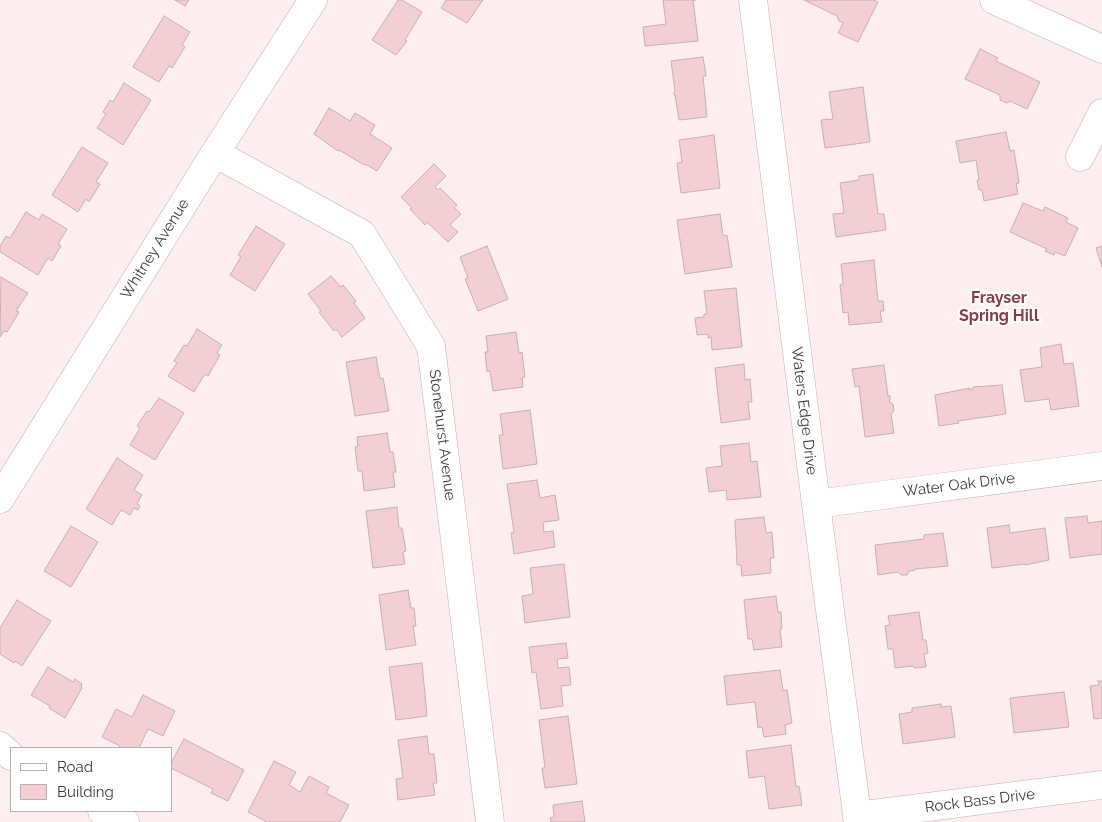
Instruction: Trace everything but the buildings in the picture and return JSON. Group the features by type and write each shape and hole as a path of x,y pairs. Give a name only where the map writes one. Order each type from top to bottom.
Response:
{"street":[{"name":"Whitney Avenue","path":"0,499 215,153 313,0"},
{"name":"Waters Edge Drive","path":"753,0 816,504 858,819"},
{"path":"994,0 1102,49"},
{"path":"1080,157 1102,113"},
{"name":"Stonehurst Avenue","path":"215,153 362,234 431,346 490,822"},
{"name":"Water Oak Drive","path":"816,504 1102,466"},
{"path":"0,746 10,755"},
{"name":"Rock Bass Drive","path":"858,819 1102,785"},
{"path":"104,812 125,822"}],"district":[{"name":"Frayser Spring Hill","path":"999,307"}]}
